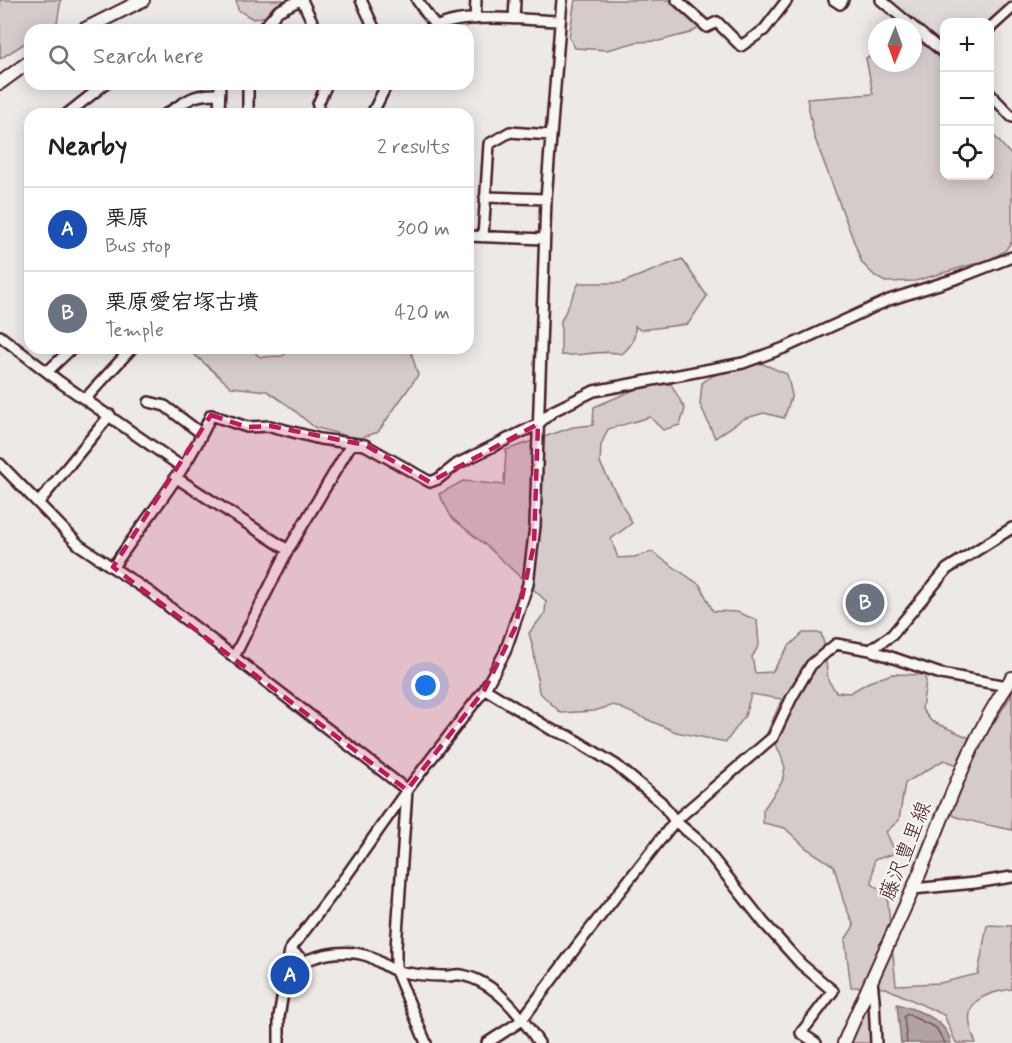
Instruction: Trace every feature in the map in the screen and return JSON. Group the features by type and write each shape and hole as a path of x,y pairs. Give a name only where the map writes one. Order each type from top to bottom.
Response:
{"main road":[{"path":"95,24 143,0"},
{"path":"0,83 24,66"},
{"name":"藤沢豊里線","path":"844,1043 913,889 946,803 970,751 1009,682"}],"street":[{"path":"267,24 278,11 301,0 313,24"},
{"path":"361,0 372,24"},
{"path":"417,0 431,24"},
{"path":"475,19 476,0"},
{"path":"514,19 515,0"},
{"path":"279,1043 279,1017 290,950 407,790 485,689 505,652 528,584 534,545 546,200 562,0"},
{"path":"677,0 707,27 717,22 741,46 764,30 787,0"},
{"path":"834,0 840,4 843,0"},
{"path":"881,0 940,49"},
{"path":"994,24 1012,8"},
{"path":"441,24 475,19 560,21"},
{"path":"75,108 97,90"},
{"path":"219,90 219,108"},
{"path":"248,90 248,108"},
{"path":"318,108 324,90"},
{"path":"375,108 384,90"},
{"path":"175,108 194,96 219,94"},
{"path":"994,98 1011,115"},
{"path":"483,237 489,144 510,132 550,135"},
{"path":"485,197 546,200"},
{"path":"474,236 544,239"},
{"path":"113,567 182,467 211,415 247,427 270,426 320,439 365,445 430,482 438,479 457,464 538,424 553,411 594,391 743,363 784,348 890,300 958,278 1012,257"},
{"path":"0,336 182,467"},
{"path":"47,372 66,354"},
{"path":"86,398 126,354"},
{"path":"150,402 165,406 202,434"},
{"path":"39,502 110,415"},
{"path":"234,657 288,550 352,443"},
{"path":"0,464 79,545 150,593 407,790"},
{"path":"175,477 288,550"},
{"path":"870,650 892,635 947,569 1012,528"},
{"path":"487,1043 521,1021 675,821 773,737 792,697 811,665 836,644 870,650 941,674 1009,682"},
{"path":"485,689 552,730 569,736 616,765 661,802 675,821 699,841 764,923 801,964 833,991 801,1034 816,1043"},
{"path":"407,790 396,970 426,1043"},
{"path":"913,889 1012,877"},
{"path":"290,950 305,960 321,954 350,953 368,956 396,970 444,976 461,975 483,984 504,998 517,1011 521,1021 539,1043"},
{"path":"872,979 876,1043"}],"highlighted area":[{"path":"211,415 247,427 270,426 365,445 430,482 538,424 534,545 515,628 485,689 407,790 113,567"}],"shaded area":[{"path":"0,0 61,0 57,23 24,24 24,44 0,59"},
{"path":"236,0 284,0 285,3 271,15 253,19 238,10"},
{"path":"575,0 672,0 701,27 690,33 659,41 637,42 607,50 575,48 569,37"},
{"path":"887,0 1012,0 994,18 940,18 940,46 922,31 922,18 908,18"},
{"path":"922,45 940,50 940,180 994,180 994,136 1012,156 1012,241 1005,251 991,259 915,281 885,282 862,263 814,136 807,99 873,94 869,72 922,72"},
{"path":"682,259 707,296 688,324 640,330 635,326 632,342 622,354 607,352 561,355 561,321 579,283 621,283"},
{"path":"194,354 257,354 260,357 285,354 412,354 418,375 378,432 357,439 314,427 267,391 231,387"},
{"path":"740,360 763,364 787,374 792,395 784,418 764,413 743,419 715,438 700,404 702,383"},
{"path":"671,384 685,409 680,425 663,430 650,417 608,429 601,445 600,463 632,523 611,539 618,558 652,552 700,585 713,611 737,612 757,620 759,645 752,657 755,673 772,672 788,647 803,633 821,633 828,680 836,692 850,693 869,682 892,674 924,675 926,681 922,709 931,721 981,743 1012,694 1012,830 970,821 951,814 966,768 944,760 905,783 899,820 886,832 896,853 874,860 872,884 887,894 896,985 940,983 978,974 987,925 1012,926 1012,989 989,994 974,1004 969,1020 976,1043 956,1043 944,1015 886,988 851,987 845,940 854,926 844,903 834,866 806,848 785,828 763,823 763,810 782,782 785,768 780,752 767,733 782,699 751,694 745,716 726,742 676,732 614,705 594,711 561,713 539,692 529,633 545,613 546,601 489,548 452,518 439,494 463,481 504,485 506,450 573,427 593,425 594,407 643,386"},
{"path":"869,999 872,1043 851,1043"}],"water":[{"path":"897,1004 914,1009 937,1022 948,1035 951,1043 901,1043"}],"place":[{"name":"栗原愛宕塚古墳","path":"865,603"},
{"name":"栗原","path":"290,975"}]}
